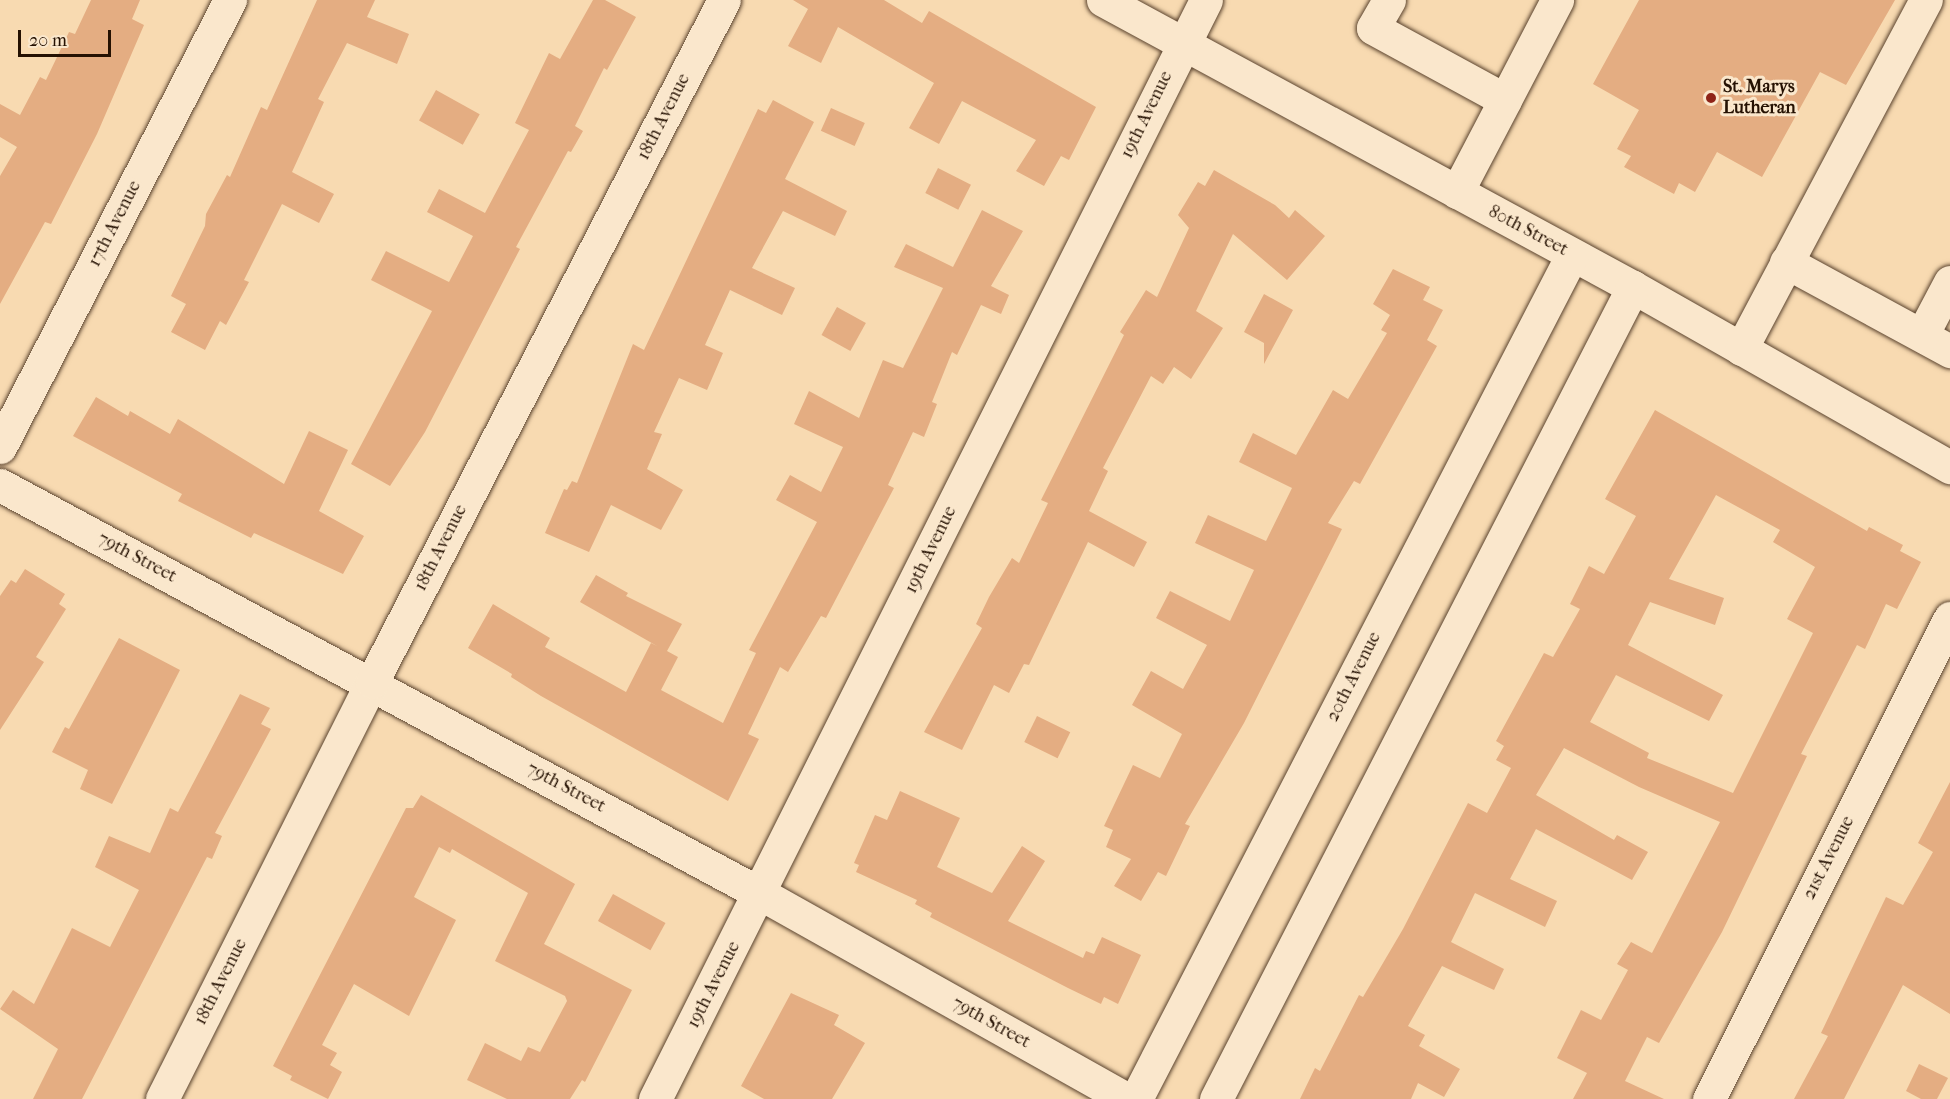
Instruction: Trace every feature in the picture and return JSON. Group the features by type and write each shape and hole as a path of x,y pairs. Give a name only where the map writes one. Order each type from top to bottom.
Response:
{"street":[{"name":"17th Avenue","path":"0,447 230,0"},
{"name":"18th Avenue","path":"162,1099 372,682 724,0"},
{"name":"80th Street","path":"1102,0 1633,287 1950,467"},
{"name":"19th Avenue","path":"655,1099 761,894 1206,0"},
{"path":"1389,0 1373,28 1506,100"},
{"path":"1457,192 1557,0"},
{"path":"1741,349 1926,0"},
{"name":"20th Avenue","path":"1136,1099 1572,255"},
{"path":"1786,262 1950,351"},
{"path":"1922,335 1950,282"},
{"path":"1216,1099 1633,287"},
{"name":"79th Street","path":"0,485 372,682 761,894 1127,1099"},
{"name":"21st Avenue","path":"1708,1099 1950,618"}],"building":[{"path":"91,0 140,0 132,19 144,25 97,134 51,224 45,222 0,304 0,176 17,147 0,137 0,104 20,115 40,77 46,80 69,32 75,34"},
{"path":"317,0 375,0 367,17 409,34 397,64 347,43 318,99 324,102 292,172 334,194 319,223 282,204 244,280 249,282 226,325 220,321 205,350 171,332 186,304 171,296 205,226 206,214 227,175 230,177 261,107 267,110"},
{"path":"593,0 605,0 636,17 607,70 604,68 575,126 583,131 571,152 568,151 516,247 520,249 425,432 390,486 351,464 432,311 371,280 386,251 449,282 473,236 427,212 439,189 485,213 529,130 515,123 549,53 560,59"},
{"path":"793,0 884,0 922,23 929,11 1096,107 1069,160 1061,156 1044,186 1016,171 1036,140 962,101 939,144 909,128 934,83 838,27 821,63 788,46 808,9"},
{"name":"St. Marys Lutheran","path":"1639,0 1895,0 1846,85 1820,72 1762,177 1717,152 1695,192 1679,183 1674,194 1624,167 1631,156 1617,149 1639,110 1593,84"},
{"path":"436,90 480,114 463,145 419,121"},
{"path":"773,100 814,122 785,179 847,211 835,236 783,211 752,268 795,288 782,315 730,290 705,345 723,353 707,390 679,378 654,432 662,434 647,469 683,490 661,530 611,505 589,552 545,533 564,489 567,490 572,481 577,483 633,344 644,350 758,109 766,113"},
{"path":"831,108 865,123 855,146 821,131"},
{"path":"938,168 971,185 958,210 925,193"},
{"path":"1214,170 1275,205 1289,218 1295,210 1325,236 1287,280 1233,234 1196,311 1223,328 1191,379 1174,367 1163,384 1151,376 1103,468 1108,471 1089,511 1147,542 1134,567 1088,542 1029,665 1024,664 1009,693 994,685 962,750 924,732 982,628 976,624 989,597 1012,558 1019,563 1048,503 1041,500 1124,335 1120,332 1146,290 1157,297 1189,228 1178,215 1198,182 1205,186"},
{"path":"982,210 1023,231 991,286 1009,295 1001,314 981,305 957,355 952,352 932,402 937,404 924,437 913,432 888,485 894,488 826,618 821,616 788,672 780,667 748,734 759,739 728,801 541,696 511,677 512,674 468,648 493,604 550,638 545,647 626,692 651,643 657,646 580,602 596,575 628,593 626,596 682,624 667,651 678,657 661,690 723,723 756,653 749,650 817,522 776,500 790,475 821,492 843,447 794,424 809,391 859,418 883,360 903,368 943,288 894,267 906,244 953,267"},
{"path":"1393,269 1430,287 1423,300 1443,310 1427,340 1437,346 1360,484 1354,481 1328,523 1342,529 1244,723 1185,824 1190,826 1166,876 1158,872 1141,901 1114,886 1131,859 1106,847 1113,830 1104,826 1133,765 1160,778 1182,734 1132,705 1151,671 1183,689 1207,645 1156,618 1170,591 1230,621 1254,570 1195,543 1208,515 1266,541 1292,488 1239,462 1253,433 1296,455 1333,390 1348,399 1387,333 1381,330 1390,315 1373,304"},
{"path":"1264,294 1293,310 1264,364 1264,343 1244,332"},
{"path":"837,307 866,323 850,351 821,335"},
{"path":"96,397 128,416 130,411 170,434 178,419 284,484 309,431 348,450 319,511 364,536 343,574 254,533 251,538 178,501 182,494 73,436"},
{"path":"1655,410 1867,531 1869,527 1903,545 1900,551 1921,562 1897,609 1886,604 1865,649 1857,645 1801,754 1807,756 1722,932 1659,1043 1647,1037 1625,1081 1664,1099 1573,1099 1587,1073 1557,1058 1581,1010 1601,1020 1628,970 1617,964 1631,942 1652,953 1720,822 1639,787 1564,748 1536,795 1614,840 1617,835 1648,852 1632,880 1536,829 1510,879 1557,901 1545,927 1475,893 1451,942 1504,969 1494,990 1442,966 1408,1026 1425,1035 1419,1046 1460,1069 1444,1097 1418,1083 1411,1099 1300,1099 1315,1068 1320,1071 1359,995 1363,997 1403,929 1468,803 1487,813 1511,768 1496,760 1504,746 1496,741 1544,653 1553,657 1580,609 1570,604 1589,566 1604,574 1636,516 1605,499","holes":["1716,495 1780,530 1773,542 1815,567 1787,619 1813,633 1733,793 1647,758 1649,753 1590,722 1616,675 1709,721 1723,695 1628,645 1650,602 1715,625 1724,598 1669,579"]},
{"path":"25,569 65,594 59,604 66,609 36,657 44,662 0,730 0,596 11,580 16,583"},
{"path":"119,638 180,670 112,804 80,789 88,770 52,752 65,727 69,729"},
{"path":"240,694 270,708 261,724 271,729 215,833 222,836 212,859 207,857 82,1099 33,1099 58,1049 0,1009 13,990 34,1004 72,928 110,947 139,890 95,867 109,836 150,853 170,808 178,812"},
{"path":"1037,716 1070,732 1058,758 1024,742"},
{"path":"1950,782 1950,1014 1903,985 1844,1099 1794,1099 1828,1036 1821,1033 1886,897 1903,905 1933,852 1918,843"},
{"path":"900,791 960,818 937,867 992,893 1022,846 1045,861 1008,921 1083,958 1086,951 1094,954 1102,937 1141,955 1118,1004 1104,997 1101,1004 1068,988 930,917 932,913 915,904 917,900 856,872 859,865 854,863 875,815 887,820"},
{"path":"421,795 575,884 544,944 632,990 585,1082 582,1080 570,1099 507,1099 467,1080 485,1043 521,1061 528,1047 540,1052 567,1001 565,996 495,961 528,893 452,849 450,853 439,847 414,897 456,920 409,1016 354,984 322,1045 337,1053 330,1065 342,1072 328,1099 290,1080 292,1076 273,1066 406,808 413,808"},
{"path":"613,894 665,923 650,950 598,921"},
{"path":"791,993 839,1015 834,1025 865,1043 832,1099 764,1099 741,1086"},
{"path":"1919,1064 1948,1078 1937,1099 1921,1099 1906,1091"}],"place":[{"name":"St. Marys Lutheran","path":"1711,98"}]}
